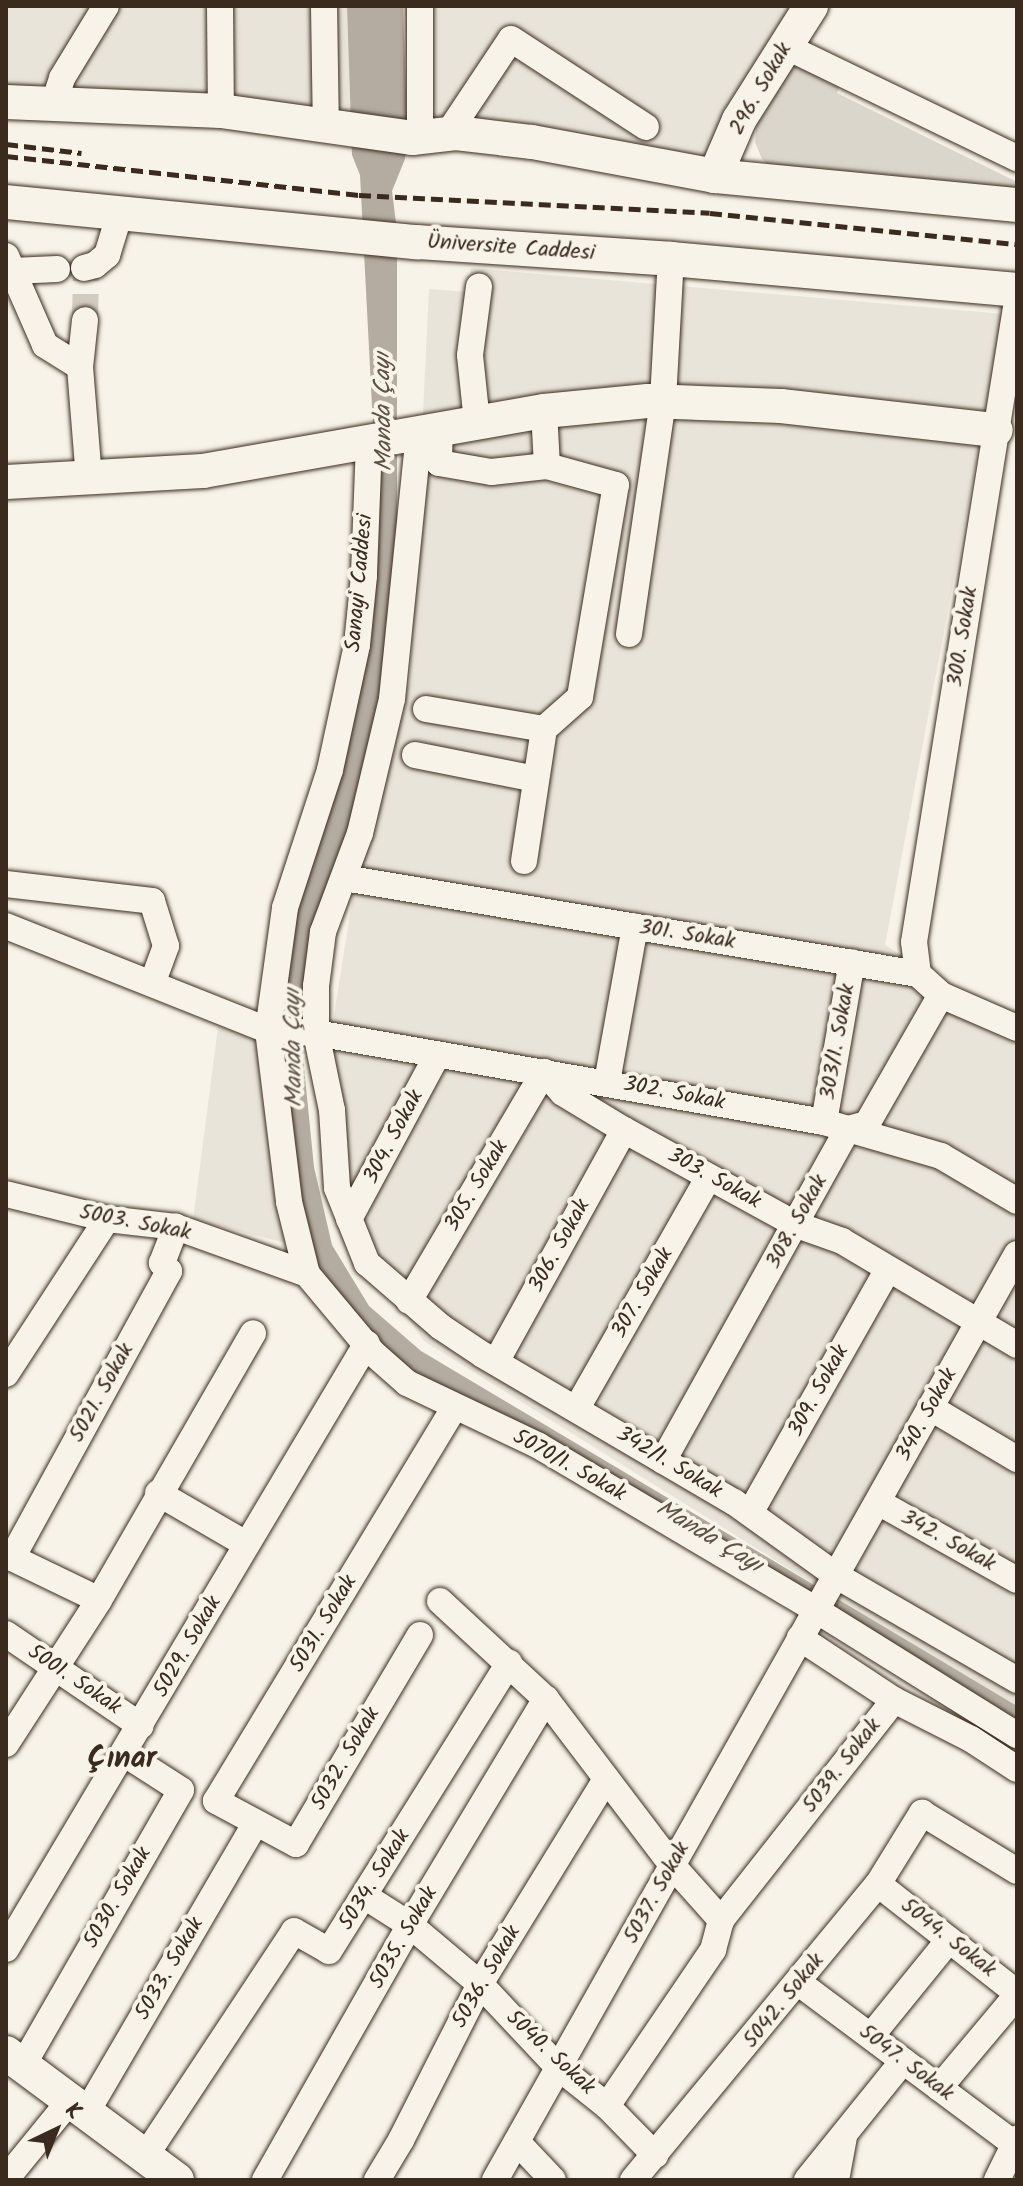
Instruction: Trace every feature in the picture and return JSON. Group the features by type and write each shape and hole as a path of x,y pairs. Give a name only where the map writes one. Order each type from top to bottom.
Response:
{"main road":[{"name":"296. Sokak","path":"715,176 739,120 811,6"},
{"path":"6,102 261,114 336,130 532,142 715,176 1017,205"},
{"name":"Üniversite Caddesi","path":"6,202 417,242 671,259 1017,290"},
{"path":"6,482 203,471 544,411 663,400 781,406 996,430"},
{"path":"14,2059 155,2171"}],"street":[{"path":"54,103 62,78 106,6"},
{"path":"220,6 221,111"},
{"path":"324,6 336,130"},
{"path":"420,6 427,137"},
{"path":"427,137 511,39 646,127"},
{"path":"785,46 1017,158"},
{"path":"86,270 107,255 120,213"},
{"path":"629,634 663,400 671,259"},
{"path":"9,263 57,269"},
{"path":"9,263 45,345 80,367"},
{"path":"477,422 470,355 479,287"},
{"name":"300. Sokak","path":"918,974 914,942 1017,301"},
{"path":"85,320 80,367 89,479"},
{"path":"544,411 547,466"},
{"path":"424,432 439,463 491,472 547,466 616,485 580,697 544,729 524,861"},
{"name":"342/1. Sokak","path":"424,432 392,699 360,833 323,932 316,986 316,1033 332,1110 337,1188 367,1263 441,1327 750,1513 837,1576 1017,1680"},
{"name":"Sanayi Caddesi","path":"268,1030 285,908 330,770 357,645 372,442"},
{"path":"426,709 544,729"},
{"path":"415,755 536,779"},
{"name":"301. Sokak","path":"344,878 918,974"},
{"path":"6,884 152,901 166,946 152,984"},
{"path":"6,926 268,1030 289,1202 307,1274"},
{"path":"607,1082 635,926"},
{"name":"303/1. Sokak","path":"836,1126 852,962"},
{"path":"918,974 941,995 1017,1028"},
{"name":"308. Sokak","path":"663,1461 797,1225 836,1126 867,1124 941,995"},
{"name":"302. Sokak","path":"268,1030 316,1033 607,1082 836,1126 941,1156 1017,1201"},
{"name":"304. Sokak","path":"349,1219 438,1054"},
{"name":"303. Sokak","path":"544,1072 563,1093 624,1130 797,1225 842,1241 1017,1345"},
{"name":"305. Sokak","path":"409,1301 544,1072"},
{"name":"306. Sokak","path":"496,1362 624,1130"},
{"name":"307. Sokak","path":"577,1408 709,1177"},
{"name":"5003. Sokak","path":"6,1194 107,1219 176,1227 307,1274"},
{"path":"6,1374 15,1337 107,1219"},
{"name":"5021. Sokak","path":"9,1556 169,1271 162,1263 176,1227"},
{"name":"340. Sokak","path":"818,1608 1017,1254"},
{"name":"309. Sokak","path":"750,1513 888,1269"},
{"name":"5070/1. Sokak","path":"307,1274 367,1343 407,1383 539,1446 818,1608 1017,1735"},
{"path":"6,1744 99,1600 253,1333"},
{"name":"5029. Sokak","path":"6,1949 125,1754 367,1343"},
{"name":"5031. Sokak","path":"255,1824 216,1801 454,1408"},
{"path":"931,1408 1017,1459"},
{"path":"158,1493 246,1544"},
{"name":"342. Sokak","path":"878,1502 1017,1580"},
{"path":"9,1556 99,1600"},
{"path":"440,1601 546,1699 672,1865 721,1920 713,1950 607,2106"},
{"name":"5037. Sokak","path":"495,2180 818,1608"},
{"name":"5001. Sokak","path":"6,1634 141,1726"},
{"name":"5032. Sokak","path":"255,1824 296,1844 420,1635"},
{"name":"5039. Sokak","path":"721,1920 894,1700 800,1638"},
{"name":"5034. Sokak","path":"155,2171 294,1931 329,1951 366,1897 509,1663"},
{"name":"5035. Sokak","path":"265,2180 410,1925 546,1699"},
{"path":"894,1700 971,1739 1017,1769"},
{"name":"5030. Sokak","path":"14,2059 181,1790 125,1754"},
{"name":"5036. Sokak","path":"377,2180 480,1984 606,1779"},
{"name":"5042. Sokak","path":"633,2180 878,1884 922,1813 1017,1871"},
{"name":"5033. Sokak","path":"6,2179 77,2109 255,1824"},
{"name":"5044. Sokak","path":"878,1884 1017,1994"},
{"name":"5040. Sokak","path":"366,1897 410,1925 480,1984 558,2067 607,2106 655,2155"},
{"path":"871,2036 949,1940"},
{"name":"5047. Sokak","path":"799,1983 1015,2141"},
{"path":"939,2088 1017,1994"},
{"path":"807,2180 903,2061"},
{"path":"836,2180 844,2137"},
{"path":"997,2180 1015,2141"},
{"path":"517,2142 553,2180"}],"shaded area":[{"path":"6,6 804,6 690,180 6,91"},
{"path":"789,56 842,81 837,93 1017,182 1017,198 1001,190 939,180 928,186 775,171 762,159 755,142 758,108"},
{"path":"471,268 1004,314 885,945 951,986 1017,1013 1017,1711 424,1341 346,1227 328,1053 357,870 410,681 429,289 469,292"},
{"path":"218,1027 265,1041 291,1244 193,1220"}],"water":[{"name":"Manda Çayı","path":"347,6 403,6 407,121 405,159 392,191 397,231 397,571 380,712 303,1002 303,1057 314,1167 332,1245 369,1306 421,1351 1017,1706 1017,1732 385,1357 317,1268 304,1237 278,1052 289,916 318,825 375,464 360,175 352,155"}],"tunnel":[{"path":"85,320 86,274"}],"railway":[{"path":"6,144 81,153"},
{"path":"6,156 359,195 710,213 1017,244"}],"district":[{"name":"Çınar","path":"122,1759"}]}
